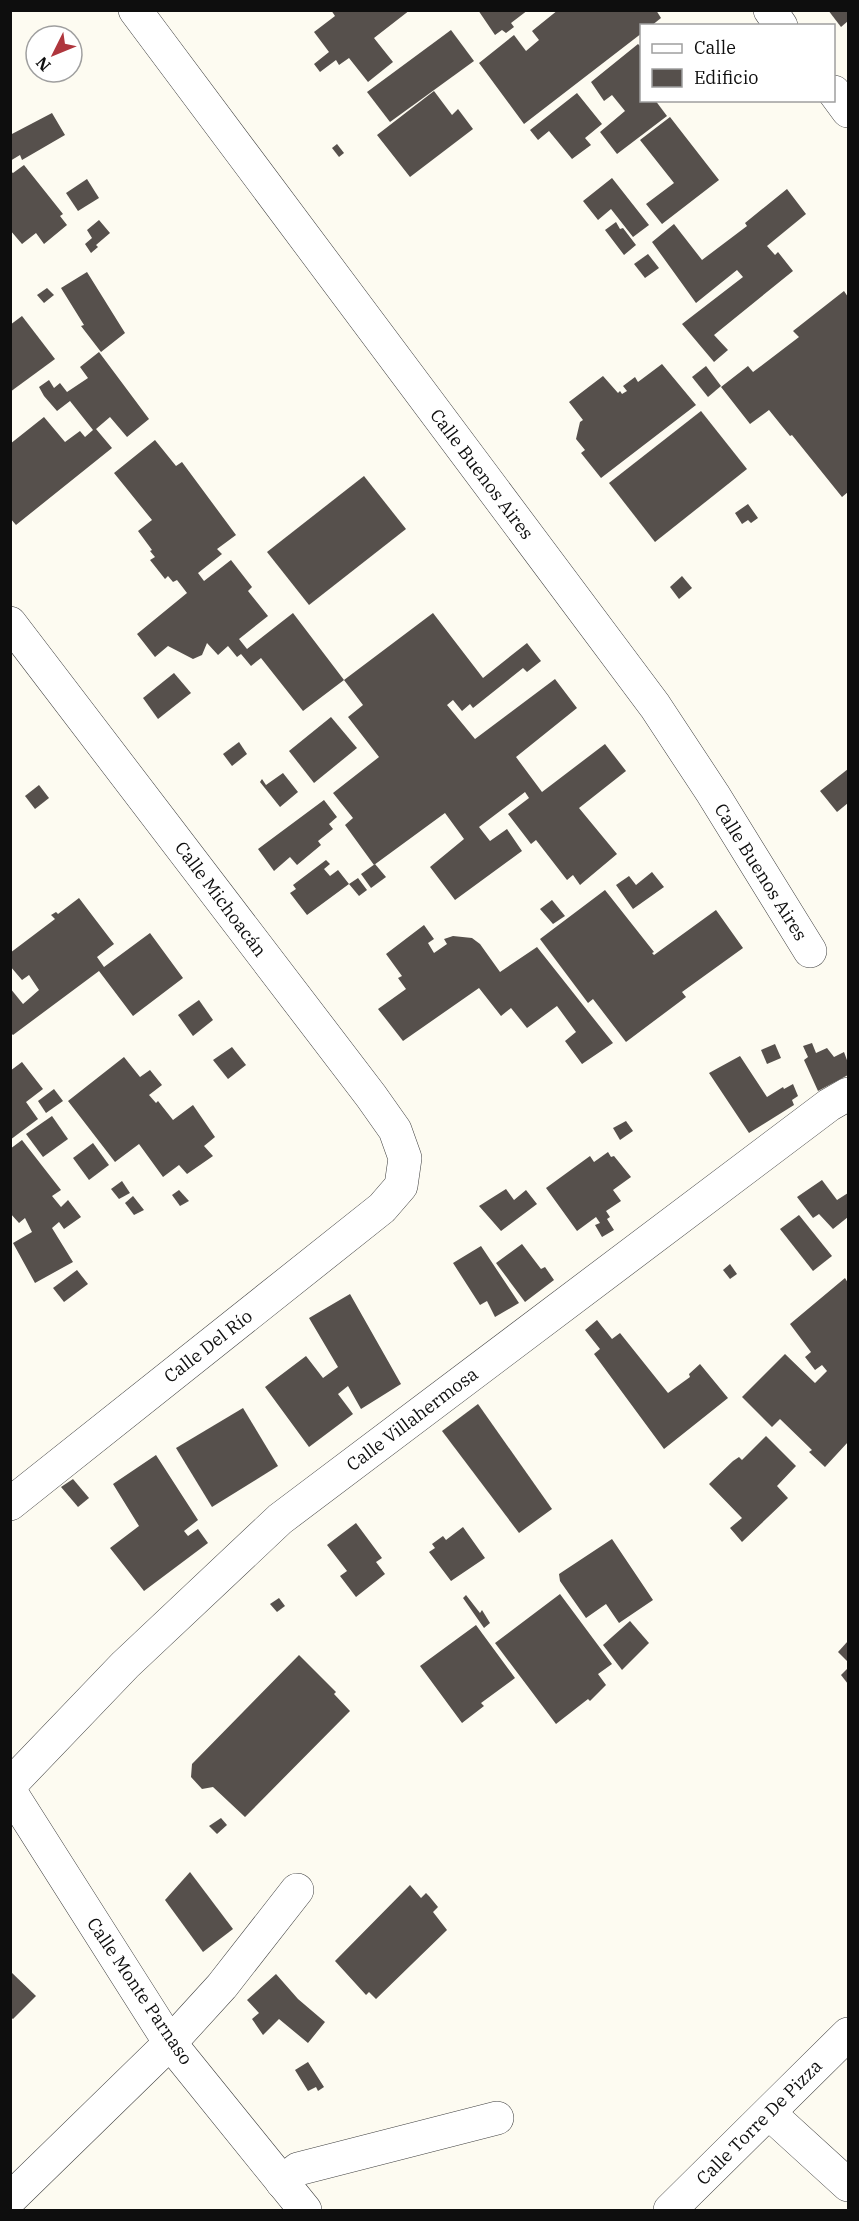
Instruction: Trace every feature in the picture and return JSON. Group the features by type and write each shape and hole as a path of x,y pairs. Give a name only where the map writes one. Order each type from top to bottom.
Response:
{"street":[{"name":"Calle Buenos Aires","path":"135,10 655,706 713,794 810,951"},
{"path":"770,10 780,24"},
{"path":"835,93 849,111"},
{"name":"Calle Michoacán","path":"10,623 371,1095 395,1130 405,1158 401,1186"},
{"name":"Calle Villahermosa","path":"10,1785 126,1665 280,1519 736,1174 829,1105 849,1094"},
{"name":"Calle Del Río","path":"10,1504 382,1209 401,1186"},
{"name":"Calle Monte Parnaso","path":"10,1791 170,2043 305,2211"},
{"path":"10,2199 170,2043 222,1986 297,1890"},
{"name":"Calle Torre De Pizza","path":"670,2211 849,2034"},
{"path":"769,2113 849,2185"},
{"path":"282,2182 298,2169 497,2118"}],"building":[{"path":"331,10 410,10 374,38 393,62 368,82 349,58 339,65 336,60 320,72 314,64 329,52 314,32 335,16"},
{"path":"478,10 528,10 511,23 514,27 506,33 502,30 495,35"},
{"path":"558,10 656,10 661,18 654,24 640,24 640,35 524,124 479,63 514,35 526,51 539,40 532,31"},
{"path":"828,10 848,10 848,21 841,27"},
{"path":"451,30 474,61 390,122 367,92"},
{"path":"638,44 640,46 640,102 656,102 667,116 617,154 600,132 625,111 612,95 604,101 591,82"},
{"path":"434,91 452,115 458,109 473,129 410,177 377,135"},
{"path":"577,93 602,124 585,138 591,145 572,159 549,131 538,140 530,130"},
{"path":"52,113 65,135 22,160 20,155 10,161 10,135"},
{"path":"670,117 719,180 662,224 646,204 674,183 640,140"},
{"path":"337,144 344,153 339,157 332,148"},
{"path":"24,165 63,214 60,216 67,225 44,244 36,233 22,244 10,230 10,171 13,173"},
{"path":"612,178 649,225 633,237 611,209 598,220 583,201"},
{"path":"87,179 99,198 78,211 66,193"},
{"path":"787,189 806,214 767,246 775,255 778,252 793,271 714,335 728,350 714,362 682,324 743,277 737,270 696,303 652,242 674,224 702,260 747,226 745,223"},
{"path":"99,220 110,233 96,245 98,247 91,253 85,244 92,238 87,230"},
{"path":"616,222 636,245 624,255 605,230"},
{"path":"648,254 659,268 645,278 634,264"},
{"path":"87,272 125,333 101,352 81,326 84,325 61,288"},
{"path":"47,288 54,295 44,303 37,295"},
{"path":"844,291 848,297 848,492 842,497 769,410 750,424 721,387 748,366 753,372 799,337 793,331"},
{"path":"22,316 55,359 10,392 10,325"},
{"path":"99,352 149,419 127,437 110,417 96,429 112,448 16,525 10,518 10,444 44,417 65,442 80,431 85,437 93,430 70,401 57,411 39,387 49,380 54,388 60,383 67,392 88,378 80,367"},
{"path":"662,364 696,405 601,478 581,453 585,450 576,439 580,422 583,420 569,402 603,376 618,393 620,391 622,394 627,391 623,386 635,377 638,382"},
{"path":"706,366 721,386 708,397 692,377"},
{"path":"701,411 747,469 655,542 609,483"},
{"path":"155,440 176,466 182,462 236,535 217,549 222,554 198,573 204,581 231,560 252,587 248,591 268,616 239,639 247,649 293,613 344,680 303,711 261,658 251,666 241,654 237,657 228,646 218,655 207,643 202,655 193,659 168,646 155,657 137,634 187,593 177,580 173,582 168,576 165,579 150,560 155,557 138,531 152,520 114,473"},
{"path":"364,476 406,529 309,605 267,552"},
{"path":"748,504 758,518 751,523 748,520 742,524 735,513"},
{"path":"682,576 692,588 679,599 670,587"},
{"path":"433,613 483,678 527,643 541,661 527,672 523,668 473,708 470,704 462,711 453,700 447,705 475,739 555,679 577,708 516,757 542,792 605,744 626,771 579,808 617,854 580,885 573,875 567,880 536,840 531,844 508,814 529,798 525,792 479,827 490,841 507,829 522,851 455,900 430,867 464,839 445,813 374,865 345,825 353,818 333,793 379,757 348,717 363,705 344,680"},
{"path":"174,673 191,693 158,719 143,698"},
{"path":"331,717 357,748 314,783 289,751"},
{"path":"239,742 247,754 232,766 223,754"},
{"path":"848,769 848,803 837,812 820,791"},
{"path":"283,773 298,792 280,807 260,782 262,779 266,785"},
{"path":"39,785 49,798 35,809 25,796"},
{"path":"324,800 337,817 329,824 333,829 318,841 321,845 297,865 290,857 274,871 258,849"},
{"path":"326,860 330,864 324,869 330,876 338,870 349,884 307,915 290,893 296,889 293,885"},
{"path":"375,864 386,877 371,888 361,874"},
{"path":"652,872 664,887 633,909 616,885 629,876 636,885"},
{"path":"358,878 367,890 359,896 349,884"},
{"path":"605,890 654,952 652,953 654,955 716,910 743,948 682,992 686,997 626,1042 593,999 588,1003 540,939"},
{"path":"79,898 114,944 97,957 104,967 150,933 183,978 133,1016 99,971 13,1035 10,1032 10,988 23,1004 39,990 29,975 22,980 10,966 10,953 55,919 51,915 56,912 58,914"},
{"path":"552,900 565,916 553,924 540,909"},
{"path":"424,925 434,939 428,943 434,953 447,944 444,939 453,936 472,938 480,944 500,972 537,947 613,1043 582,1064 565,1041 576,1032 557,1006 527,1028 511,1008 501,1016 479,988 403,1041 378,1009 406,989 398,978 402,976 386,954"},
{"path":"199,1000 213,1020 193,1036 178,1015"},
{"path":"812,1043 816,1053 827,1048 834,1057 844,1052 848,1063 848,1075 818,1091 804,1060 808,1057 803,1046"},
{"path":"775,1044 781,1058 767,1064 761,1050"},
{"path":"232,1047 246,1065 228,1079 213,1060"},
{"path":"740,1056 767,1097 793,1084 798,1096 792,1100 794,1105 749,1133 709,1073"},
{"path":"124,1057 140,1077 150,1070 162,1085 149,1095 156,1103 158,1101 173,1120 193,1105 215,1137 204,1146 213,1156 187,1174 179,1165 163,1177 139,1144 115,1162 68,1101"},
{"path":"22,1062 43,1089 26,1102 38,1119 10,1140 10,1071"},
{"path":"54,1089 63,1101 46,1113 38,1101"},
{"path":"52,1116 68,1139 43,1157 26,1134"},
{"path":"626,1121 633,1131 620,1140 613,1128"},
{"path":"22,1140 61,1190 52,1196 61,1207 68,1200 81,1217 64,1229 59,1222 52,1228 73,1262 35,1283 13,1243 32,1232 25,1218 19,1223 10,1213 10,1149"},
{"path":"93,1143 109,1165 89,1180 73,1158"},
{"path":"608,1152 631,1177 613,1190 621,1201 606,1211 610,1217 607,1219 614,1230 602,1237 595,1225 600,1223 596,1217 577,1231 546,1188 590,1156 594,1162"},
{"path":"822,1180 837,1200 848,1193 848,1217 833,1229 819,1214 813,1218 797,1197"},
{"path":"122,1181 130,1193 119,1199 111,1189"},
{"path":"506,1189 514,1200 526,1190 537,1204 501,1231 479,1206"},
{"path":"179,1190 189,1201 180,1206 172,1195"},
{"path":"133,1196 144,1210 134,1215 125,1203"},
{"path":"799,1215 832,1256 813,1271 780,1229"},
{"path":"522,1244 541,1269 545,1267 554,1280 525,1302 496,1263"},
{"path":"481,1246 519,1303 495,1317 487,1301 480,1305 453,1263"},
{"path":"730,1264 737,1274 730,1279 723,1270"},
{"path":"77,1270 88,1284 64,1302 53,1288"},
{"path":"845,1278 848,1283 848,1442 825,1467 809,1452 812,1450 780,1419 772,1427 742,1397 785,1354 815,1383 827,1371 822,1365 815,1370 805,1357 811,1352 790,1324"},
{"path":"350,1294 401,1384 361,1409 348,1386 338,1394 353,1414 309,1447 265,1387 306,1356 323,1378 338,1367 309,1318"},
{"path":"597,1320 612,1339 620,1333 668,1393 690,1377 689,1374 700,1364 728,1398 664,1449 594,1354 600,1349 585,1330"},
{"path":"478,1404 552,1509 519,1533 442,1431"},
{"path":"243,1408 278,1466 212,1507 176,1448"},
{"path":"766,1436 796,1466 777,1486 788,1498 742,1542 730,1528 742,1518 709,1484 733,1461 739,1457 742,1460"},
{"path":"156,1455 198,1520 184,1531 188,1536 198,1529 208,1543 144,1591 110,1548 139,1526 113,1484"},
{"path":"73,1479 89,1498 78,1507 61,1487"},
{"path":"356,1523 382,1558 376,1562 385,1574 356,1597 340,1576 347,1571 327,1545"},
{"path":"463,1527 485,1558 451,1581 429,1552 435,1548 432,1544 443,1536 446,1540"},
{"path":"612,1539 653,1600 619,1623 606,1604 586,1618 560,1581 559,1574"},
{"path":"560,1594 612,1664 598,1674 606,1685 590,1701 588,1699 556,1724 495,1643"},
{"path":"466,1595 480,1613 482,1610 490,1623 484,1628 463,1598"},
{"path":"279,1598 285,1606 277,1612 270,1604"},
{"path":"630,1621 649,1643 622,1670 603,1645"},
{"path":"476,1625 515,1678 481,1703 484,1706 462,1723 420,1666"},
{"path":"848,1641 848,1662 838,1652"},
{"path":"299,1655 336,1692 334,1694 350,1711 245,1817 213,1787 202,1789 191,1777 192,1764"},
{"path":"848,1668 848,1684 841,1675"},
{"path":"221,1818 227,1825 217,1834 209,1826"},
{"path":"190,1872 233,1929 203,1952 165,1900"},
{"path":"410,1885 421,1898 426,1893 429,1896 438,1907 433,1912 447,1930 376,1999 369,1992 366,1995 335,1961"},
{"path":"10,1971 36,1996 13,2019 10,2017"},
{"path":"276,1974 298,1999 325,2022 308,2043 279,2019 263,2035 252,2019 259,2013 247,2000"},
{"path":"308,2062 324,2087 318,2091 316,2087 308,2091 295,2070"}]}
